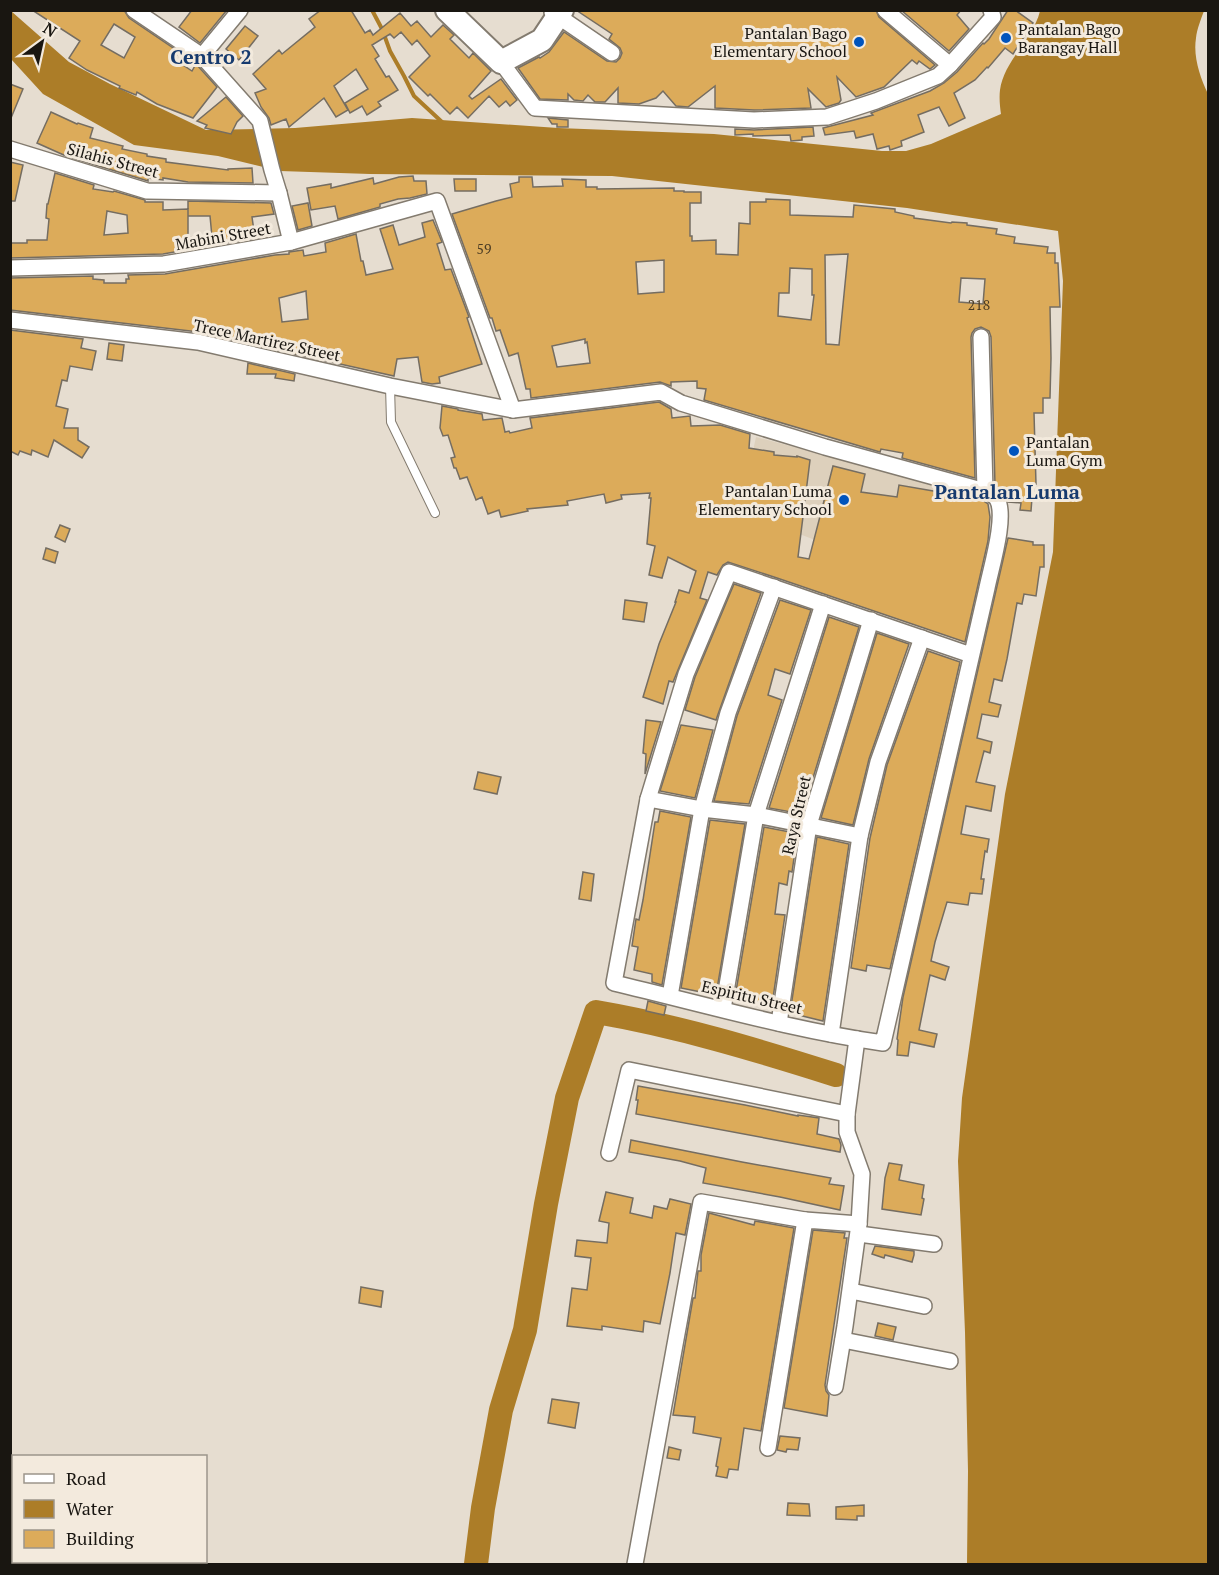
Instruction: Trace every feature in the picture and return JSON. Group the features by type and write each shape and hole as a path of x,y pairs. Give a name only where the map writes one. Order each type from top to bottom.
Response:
{"street":[{"path":"134,10 202,56 260,121 291,242"},
{"path":"202,56 240,10"},
{"path":"447,10 501,62 535,108 753,120 827,117 876,101 938,76 993,17 991,10"},
{"path":"885,10 950,65"},
{"path":"501,62 542,40 556,12 612,53"},
{"name":"Silahis Street","path":"10,149 147,191 279,193"},
{"name":"Mabini Street","path":"10,268 164,264 291,242 437,201 513,410"},
{"name":"Trece Martirez Street","path":"10,320 198,342 390,386 513,410 661,392 681,402 813,443 985,490"},
{"path":"860,836 756,815 702,809 648,799 686,674 729,572 971,655 1001,524 998,500 985,490 981,337"},
{"path":"670,996 702,809 728,713 774,587"},
{"path":"723,1009 756,815 823,604"},
{"name":"Raya Street","path":"779,1023 809,825 871,620"},
{"path":"831,1034 860,836 878,762 922,638"},
{"name":"Espiritu Street","path":"648,799 614,983 831,1034 856,1044 883,1043 971,655"},
{"path":"835,1387 859,1229 862,1174 847,1132 847,1108 856,1044"},
{"path":"609,1153 629,1070 847,1108"},
{"path":"635,1564 701,1202 934,1244"},
{"path":"768,1448 805,1220"},
{"path":"850,1291 924,1306"},
{"path":"843,1340 950,1361"}],"lane":[{"path":"390,386 391,422 435,513"}],"shaded area":[{"name":"Pantalan Luma Elementary School","path":"756,437 948,488 940,539 908,576 740,511"}],"water":[{"path":"11,11 69,62 206,130 295,128 412,118 558,128 714,134 882,151 906,151 931,144 1001,114 1000,93 1003,79 1040,11 1204,11 1197,31 1195,52 1202,81 1208,94 1208,1564 967,1564 968,1471 965,1332 958,1161 962,1098 1005,794 1053,552 1063,281 1058,231 907,208 612,176 280,171 218,156 134,145 43,94 11,59"}],"building":[{"path":"32,10 124,10 129,18 179,52 174,59 192,71 196,64 217,87 193,118 157,104 137,92 136,95 119,88 120,86 87,70 69,58 80,41","holes":["114,24 135,37 124,58 101,45"]},
{"path":"192,10 227,10 200,43 179,27"},
{"path":"321,10 351,10 365,33 370,30 373,35 400,13 411,26 417,21 431,37 443,25 454,35 450,39 469,58 473,53 491,71 469,96 472,99 501,79 517,100 510,106 506,101 499,107 489,96 468,118 457,107 450,114 409,77 430,56 417,40 412,45 401,32 394,38 390,34 372,45 379,56 375,59 386,77 389,76 398,90 378,102 381,106 367,115 362,106 350,113 345,103 368,89 356,69 334,86 348,110 336,117 324,98 289,127 286,119 271,125 255,93 266,89 253,74 279,50 282,54 315,27 309,19"},
{"path":"576,10 876,10 879,17 935,65 930,69 919,61 917,64 912,60 884,87 856,97 837,77 841,100 839,103 826,107 808,89 811,108 754,110 715,108 715,86 688,107 676,106 663,91 656,98 639,104 618,103 618,88 605,102 595,102 588,95 583,101 574,100 568,94 568,100 540,99 518,68 549,52 564,32 607,61 616,62 620,58 622,53 620,48 609,39 612,34"},
{"path":"901,10 961,10 957,15 969,29 949,51"},
{"path":"1008,10 1015,10 1033,23 1013,54 1005,48 975,80 954,93 965,118 949,126 939,107 918,115 924,132 901,141 902,146 890,150 889,146 877,149 873,134 856,138 854,131 825,135 823,128 873,115 871,113 930,91 944,83 989,39"},
{"path":"245,26 258,36 239,60 226,49"},
{"path":"10,84 23,89 11,118 10,118"},
{"path":"226,97 243,116 231,134 205,128 207,125 197,121"},
{"path":"51,112 77,124 93,128 90,138 123,146 122,149 147,154 147,156 166,159 166,162 228,170 252,168 253,183 188,182 163,178 163,180 148,178 148,181 66,156 37,143"},
{"path":"548,118 568,120 568,127 557,127 557,124 552,124"},
{"path":"813,127 814,136 802,137 802,140 791,141 790,135 735,135 735,129"},
{"path":"10,162 23,165 15,201 10,201"},
{"path":"55,173 94,185 93,189 114,191 145,200 145,202 163,202 163,210 188,209 188,201 271,203 274,214 252,217 255,238 163,254 10,258 10,243 47,240 48,204","holes":["107,211 127,215 128,233 104,235","188,216 210,216 212,237 188,237"]},
{"path":"413,176 414,181 426,181 427,194 380,204 380,207 338,219 335,206 311,210 307,188 331,184 331,188 373,178 374,184 399,177"},
{"path":"519,177 532,177 533,187 563,186 562,179 586,180 586,187 597,187 597,189 674,188 674,191 701,192 701,203 690,203 690,236 692,236 692,241 716,240 716,254 738,255 739,223 750,224 750,202 766,202 766,199 790,200 790,215 853,217 854,205 895,209 895,212 914,216 914,218 967,223 967,225 997,229 996,234 1015,237 1014,243 1048,247 1047,253 1055,253 1055,263 1058,263 1060,307 1050,307 1050,398 1043,398 1043,413 1034,413 1036,484 1033,484 1031,511 1020,510 1021,503 1008,502 1004,493 995,485 991,337 989,331 981,327 975,329 971,337 975,478 902,458 903,453 881,449 880,452 704,400 706,389 697,388 697,381 671,382 671,386 660,382 531,398 530,389 526,389 518,353 509,356 500,330 496,331 492,318 490,318 452,214 512,197 510,184 519,182","holes":["848,254 839,345 826,344 825,255","664,260 664,292 638,294 636,262","790,268 812,269 812,295 814,295 811,320 778,316 779,293 789,293","961,278 985,279 983,304 959,302","585,339 590,363 557,367 552,346"]},
{"path":"454,179 476,179 476,191 455,191"},
{"path":"308,203 312,226 298,230 292,206"},
{"path":"433,220 442,242 437,244 445,270 451,269 469,317 467,318 482,364 439,377 440,383 422,382 418,357 397,359 394,376 322,360 323,358 312,358 199,332 10,310 10,278 93,276 93,279 104,280 104,283 126,283 126,279 129,279 128,275 165,274 303,250 304,256 326,252 325,243 356,234 366,275 393,269 380,229 393,225 399,245 425,237 422,223","holes":["306,291 308,319 282,322 279,298"]},
{"path":"10,330 83,339 81,348 96,351 92,370 70,366 67,381 62,380 56,406 68,409 64,428 78,428 78,440 89,447 82,458 54,440 48,457 32,450 31,455 20,451 18,455 10,451"},
{"path":"109,343 124,345 122,361 107,359"},
{"path":"248,363 295,374 294,381 275,378 276,374 247,374"},
{"path":"659,402 671,409 672,418 690,416 691,426 720,425 750,434 749,448 774,452 774,455 797,456 810,460 798,557 809,559 833,466 865,474 861,492 897,497 899,485 951,494 951,492 982,500 988,504 990,517 988,541 965,642 728,562 723,565 717,575 708,572 700,598 707,600 673,682 669,681 663,704 643,697 679,590 689,593 696,571 668,557 662,578 649,575 655,546 647,544 650,493 621,495 622,499 606,503 604,494 567,501 568,505 527,509 528,511 501,517 499,510 488,514 482,497 476,500 467,477 460,479 451,458 455,457 448,435 443,436 440,428 442,406 482,414 483,420 502,418 505,432 510,433 532,428 530,418"},
{"path":"60,525 70,529 65,542 55,537"},
{"path":"1008,538 1033,542 1033,545 1044,545 1044,567 1040,567 1036,596 1024,594 1022,604 1017,603 1002,681 994,679 989,702 1001,705 998,717 982,714 977,738 992,742 990,753 984,751 976,782 995,786 991,811 966,806 961,834 989,839 981,879 984,879 982,894 970,893 968,905 947,902 931,961 949,967 945,980 930,975 919,1030 937,1034 934,1047 910,1042 908,1056 897,1055 903,997"},
{"path":"46,548 58,552 55,563 43,559"},
{"path":"734,584 761,593 716,720 685,710 695,677"},
{"path":"625,600 647,603 644,622 623,619"},
{"path":"780,600 811,610 790,674 775,669 768,695 782,700 749,804 714,801 737,716"},
{"path":"829,617 859,627 802,814 769,808"},
{"path":"877,633 909,644 869,759 853,825 821,818"},
{"path":"928,651 960,662 890,969 867,965 866,971 851,968 870,838 887,765"},
{"path":"646,720 661,722 645,774 646,754 643,753"},
{"path":"681,725 713,730 695,798 660,791"},
{"path":"478,772 501,777 497,794 474,789"},
{"path":"660,811 691,817 662,985 652,982 652,974 634,970 638,947 632,946 636,919 639,920 643,900 655,822 658,822"},
{"path":"710,820 745,824 716,995 681,988"},
{"path":"764,827 790,832 788,843 796,844 792,872 789,871 787,885 779,883 775,914 785,915 772,1005 735,997"},
{"path":"817,837 849,844 823,1021 790,1013"},
{"path":"583,872 594,874 591,901 579,899"},
{"path":"648,1001 666,1006 664,1015 646,1011"},
{"path":"638,1086 819,1118 817,1134 839,1139 840,1152 636,1114"},
{"path":"631,1140 831,1178 829,1184 844,1186 840,1210 703,1183 706,1168 629,1152"},
{"path":"889,1163 902,1165 899,1180 924,1185 921,1215 882,1209"},
{"path":"606,1192 633,1198 630,1213 652,1218 654,1206 667,1209 670,1199 691,1204 685,1235 676,1233 660,1324 644,1321 643,1332 602,1326 602,1330 567,1326 572,1288 587,1290 591,1258 575,1256 577,1240 607,1243 609,1223 599,1221"},
{"path":"709,1213 754,1225 755,1221 794,1228 761,1431 744,1428 738,1470 729,1469 727,1478 716,1476 721,1438 693,1433 695,1417 673,1415 698,1271 701,1271 701,1255"},
{"path":"813,1230 845,1233 844,1238 847,1238 825,1385 829,1395 827,1416 784,1408"},
{"path":"875,1246 914,1251 912,1262 872,1254"},
{"path":"361,1287 383,1291 381,1307 359,1303"},
{"path":"878,1323 896,1327 893,1340 875,1336"},
{"path":"552,1399 579,1403 575,1428 548,1423"},
{"path":"780,1436 800,1438 798,1450 787,1449 786,1452 777,1450"},
{"path":"669,1447 681,1450 679,1460 667,1458"},
{"path":"788,1503 809,1504 810,1516 787,1515"},
{"path":"864,1505 864,1516 857,1516 857,1520 836,1519 836,1507"}],"waterway":[{"path":"372,10 390,51 414,96 442,122"},
{"path":"476,1564 483,1508 501,1410 525,1330 567,1098 596,1012 687,1031 836,1075"}],"place":[{"name":"Pantalan Bago Barangay Hall","path":"1006,38"},
{"name":"Pantalan Bago Elementary School","path":"859,42"},
{"name":"Pantalan Luma Gym","path":"1014,451"},
{"name":"Pantalan Luma Elementary School","path":"844,500"}],"district":[{"name":"Centro 2","path":"211,56"},
{"name":"Pantalan Luma","path":"1007,491"}]}
